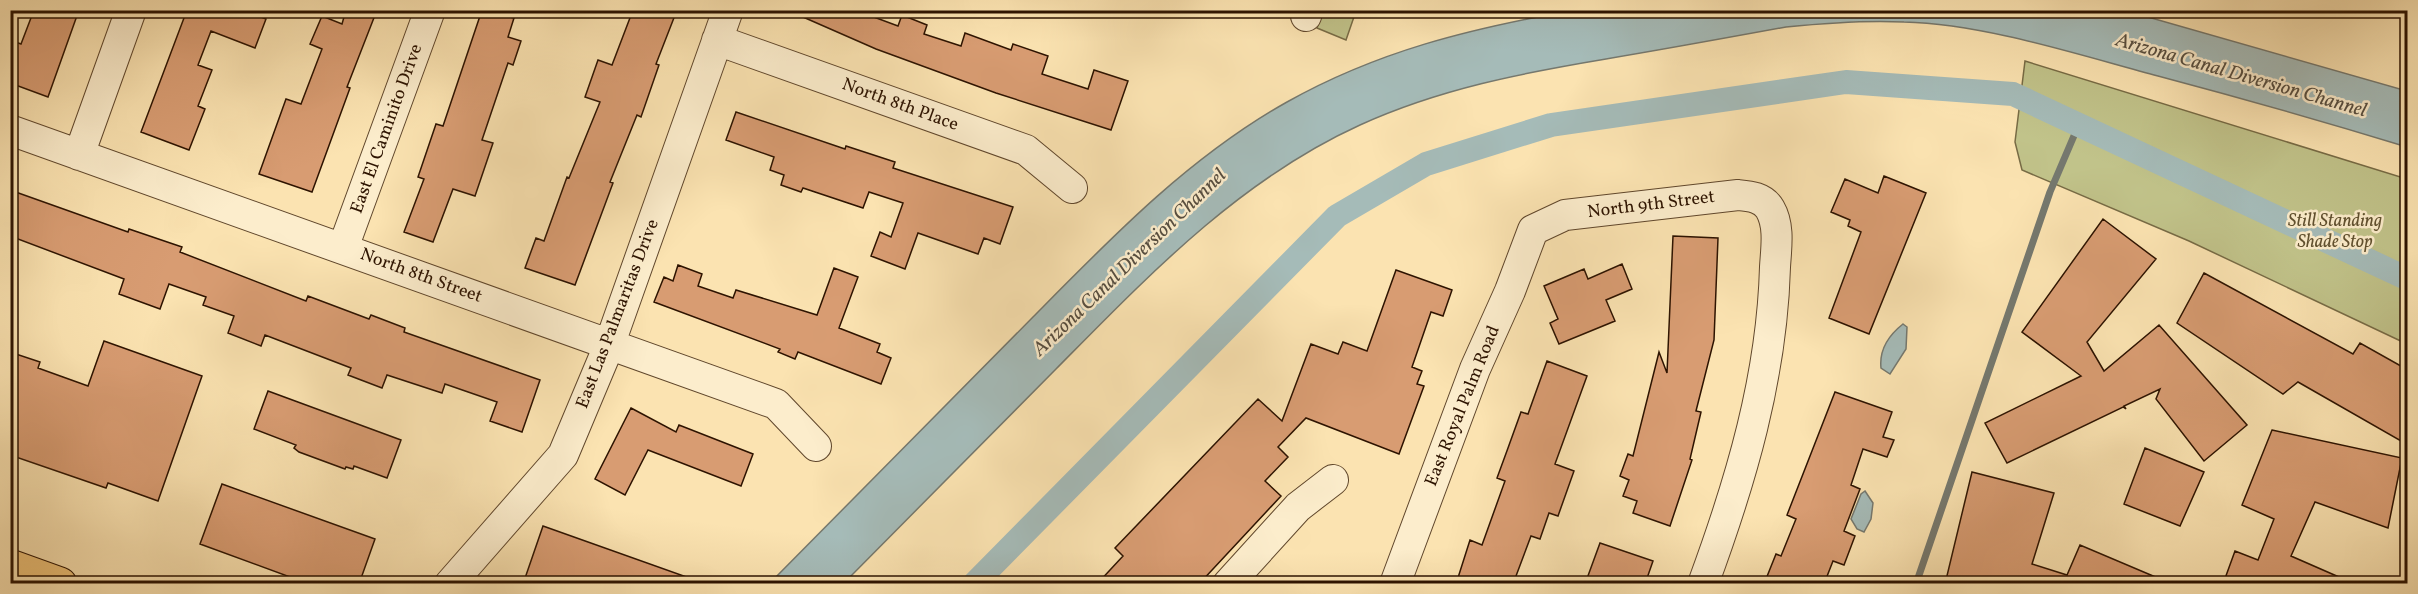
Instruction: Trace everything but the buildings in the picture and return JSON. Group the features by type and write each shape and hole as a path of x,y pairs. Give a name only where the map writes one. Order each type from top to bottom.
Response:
{"main road":[{"path":"10,566 60,584"}],"street":[{"path":"79,155 131,10"},
{"name":"East El Caminito Drive","path":"343,248 430,10"},
{"name":"East Las Palmaritas Drive","path":"450,584 563,454 610,343 728,10"},
{"name":"North 8th Place","path":"717,40 1026,150 1072,188"},
{"name":"North 8th Street","path":"10,130 776,404 816,446"},
{"name":"North 9th Street","path":"1533,230 1565,215 1738,195 1757,197 1769,207 1776,237 1775,290 1760,397 1739,483 1703,584"},
{"name":"East Royal Palm Road","path":"1395,584 1475,369 1510,291 1533,230"},
{"path":"1228,584 1298,507 1333,480"}],"green space":[{"path":"1323,11 1356,11 1346,40 1317,28"},
{"name":"Still Standing Shade Stop","path":"2025,61 2407,179 2407,344 2189,241 2022,170 2015,142"}],"water":[{"name":"Arizona Canal Diversion Channel","path":"1569,11 2127,11 2407,91 2407,147 2252,102 1999,34 1935,24 1889,21 1786,27 1543,70 1450,92 1390,112 1316,147 1274,173 1235,202 1197,233 1125,299 844,583 770,583 1092,258 1152,201 1217,148 1287,102 1355,69 1460,34"},
{"path":"1903,324 1907,327 1906,349 1890,374 1881,368 1883,349 1893,333"},
{"path":"1865,491 1873,503 1871,519 1864,532 1857,529 1851,519 1861,494"}],"waterway":[{"path":"974,584 1337,216 1426,164 1551,125 1846,82 2013,94 2408,279"},
{"path":"1916,584 2050,192 2079,124"}]}
